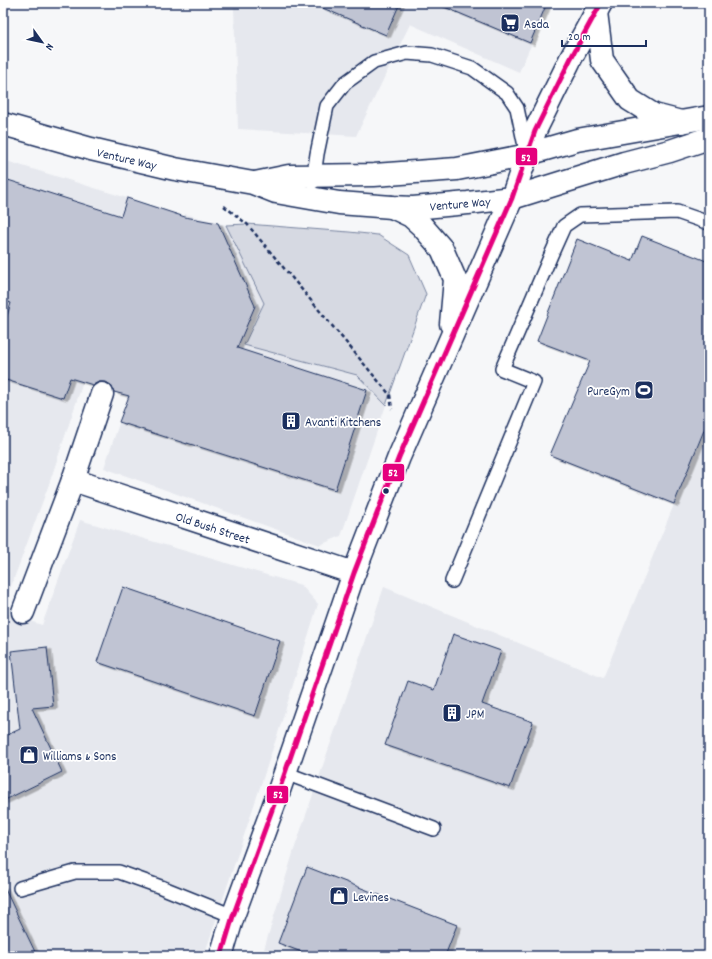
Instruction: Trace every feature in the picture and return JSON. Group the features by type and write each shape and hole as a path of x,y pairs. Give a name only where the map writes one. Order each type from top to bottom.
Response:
{"main road":[{"path":"598,8 602,60 630,100 654,115 682,122"},
{"path":"221,956 233,916 276,799 354,573 399,457 512,198 535,131 571,58 598,8"},
{"name":"Venture Way","path":"253,183 289,176 374,175 456,169 527,155 577,140 709,117"},
{"name":"Venture Way","path":"3,124 91,149 175,169 253,183 276,192 339,203 392,207 419,207 512,198 702,144"},
{"path":"392,207 411,216 422,226 442,249 455,279 450,341"},
{"path":"23,612 73,480 102,394"},
{"name":"Old Bush Street","path":"73,480 354,573"}],"lane":[{"path":"312,198 317,154 327,106 345,83 374,62 407,53 432,55 472,68 508,93 517,108 527,155"},
{"path":"452,581 534,382 502,369 564,226 580,215 677,212 709,224"},
{"path":"285,773 434,829"},
{"path":"20,888 75,872 119,872 233,916"}],"path":[{"path":"224,206 247,224 390,395 392,413"}],"shaded area":[{"path":"223,3 550,3 519,72 410,24 356,136 238,129 234,8"},
{"path":"3,160 127,198 83,382 48,487 3,608"},
{"path":"185,214 226,225 264,303 244,345 357,375 386,405 341,536 320,545 104,468 129,394"},
{"path":"247,224 378,235 409,255 426,294 386,405 357,375 244,345 264,303 226,225"},
{"path":"709,419 709,956 262,956 294,850 384,587 603,678"},
{"path":"80,520 301,585 318,604 280,727 204,956 3,956 3,612 42,625"}],"building":[{"path":"311,3 400,3 386,35"},
{"name":"Asda","path":"435,3 547,3 530,43"},
{"path":"8,180 121,216 127,198 185,217 218,223 255,306 237,348 367,390 335,490 119,422 129,396 114,392 111,385 106,382 99,382 93,385 70,378 63,398 3,379 3,329 11,303 3,300 3,197"},
{"name":"PureGym","path":"642,236 709,262 709,418 674,504 550,455 590,361 537,341 577,239 632,261"},
{"path":"123,587 280,641 255,716 97,662"},
{"name":"JPM","path":"453,634 501,651 482,704 533,722 510,788 385,745 408,681 434,690"},
{"path":"47,647 53,706 32,708 62,772 3,801 3,737 20,729 11,651"},
{"name":"Levines","path":"307,867 457,925 445,956 312,956 278,943"},
{"path":"3,885 37,956 3,956"}],"transit line":[{"name":"52","path":"221,956 233,916 276,799 354,573 399,457 512,198 535,131 571,58 601,3"}],"place":[{"name":"Asda","path":"510,23"},
{"name":"PureGym","path":"644,390"},
{"name":"Avanti Kitchens","path":"291,421"},
{"name":"JPM","path":"452,713"},
{"name":"Williams & Sons","path":"29,755"},
{"name":"Levines","path":"339,896"}]}
